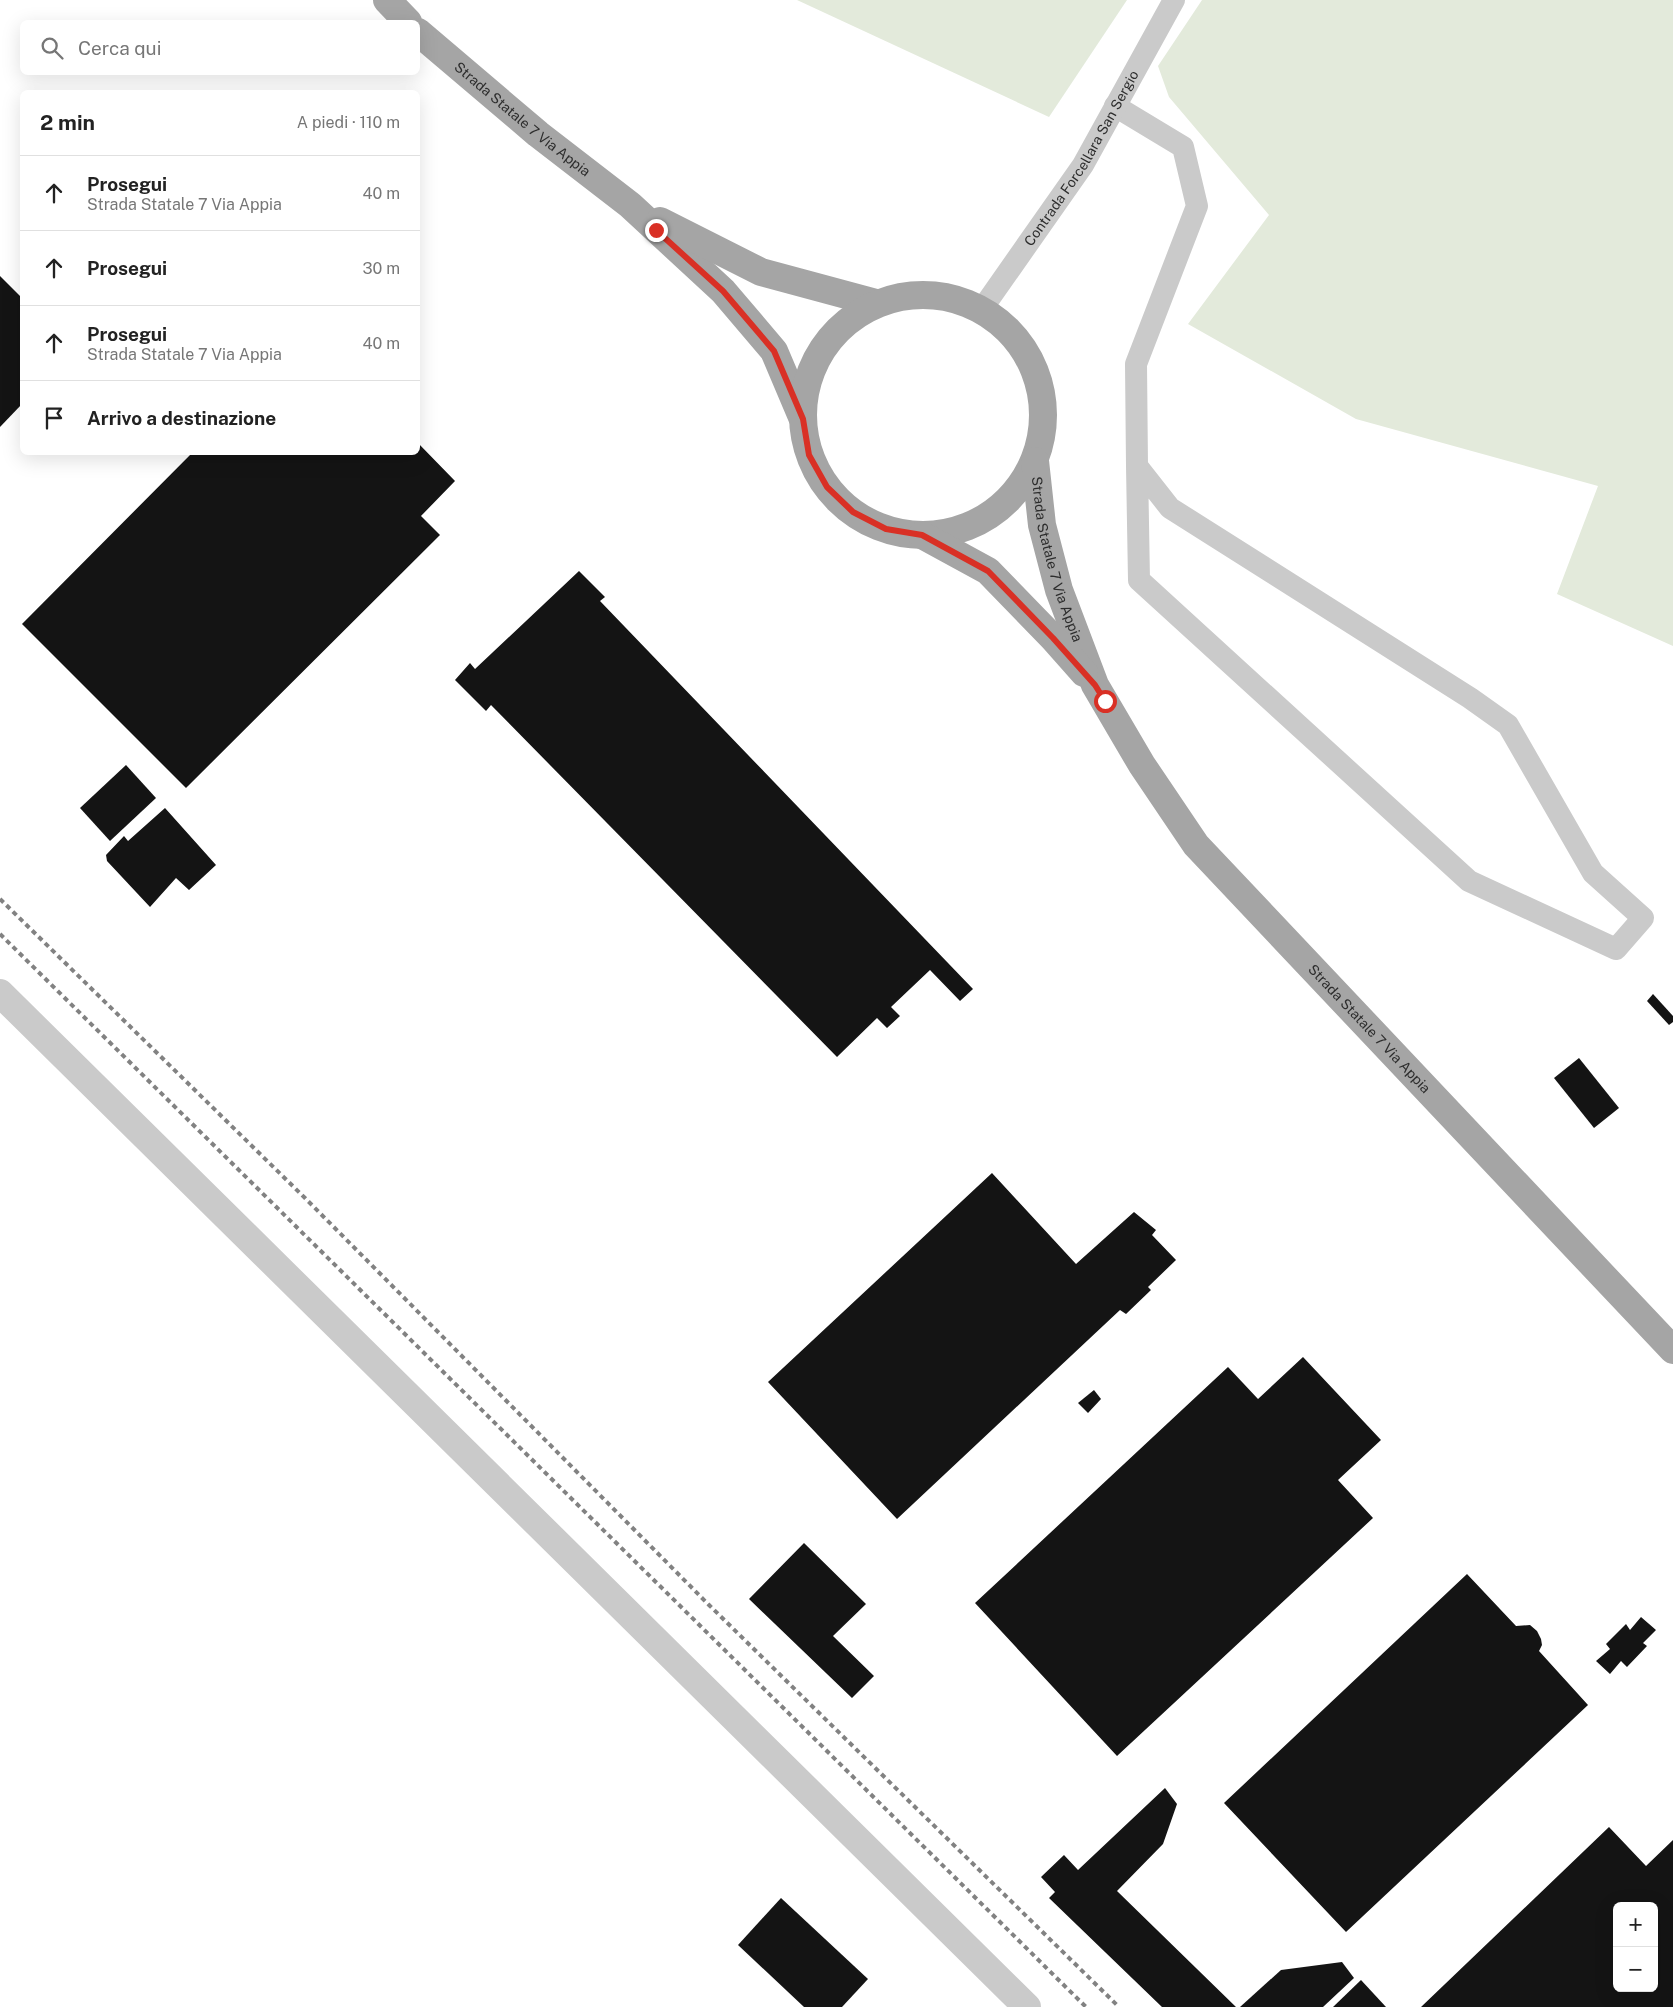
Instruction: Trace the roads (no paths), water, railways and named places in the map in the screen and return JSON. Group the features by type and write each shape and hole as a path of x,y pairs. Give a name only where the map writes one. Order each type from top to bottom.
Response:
{"main road":[{"path":"387,0 406,20"},
{"name":"Strada Statale 7 Via Appia","path":"420,34 538,134 630,205 723,291 774,351 803,419"},
{"name":"Strada Statale 7 Via Appia","path":"630,205 761,272 876,303"},
{"path":"912,295 948,297 982,309 1010,331 1031,359 1042,392 1044,427 1035,461 1016,491 990,515 957,530 922,535 886,529 853,512 827,487 809,455 803,419 807,383 822,349 846,322 876,303 912,295"},
{"name":"Strada Statale 7 Via Appia","path":"1035,461 1042,524 1057,581 1095,685 1142,765 1196,845 1673,1350"},
{"name":"Strada Statale 7 Via Appia","path":"922,535 988,571 1053,638 1095,685"}],"street":[{"path":"0,993 1027,2007"}],"lane":[{"name":"Contrada Forcellara San Sergio","path":"982,309 1083,165 1174,0"},
{"path":"1115,106 1183,147 1197,206 1136,364 1137,466 1139,580 1469,881 1616,949 1642,918 1593,873 1508,725 1470,698 1170,508 1137,466"}],"railway":[{"path":"0,899 305,1198 709,1605 1119,2007"},
{"path":"0,934 1086,2007"}]}
